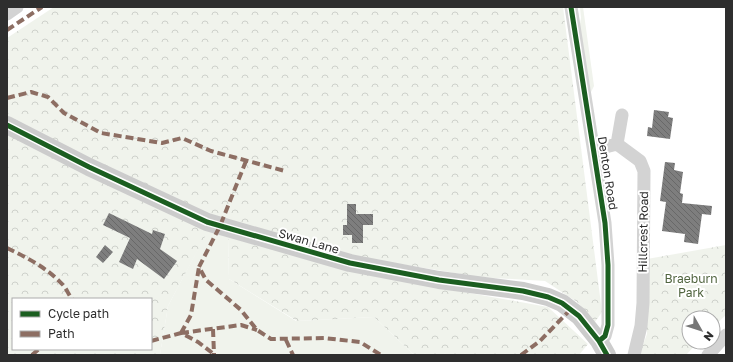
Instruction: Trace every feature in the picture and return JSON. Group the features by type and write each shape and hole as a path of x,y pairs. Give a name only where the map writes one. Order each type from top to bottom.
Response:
{"street":[{"path":"7,14 18,7"},
{"name":"Denton Road","path":"571,7 605,223 608,265 608,328 603,350"},
{"path":"594,150 618,144 622,115"},
{"name":"Swan Lane","path":"7,124 88,167 207,222 350,263 438,280 523,291 548,297 574,311 603,350"},
{"name":"Hillcrest Road","path":"618,144 640,161 644,170 643,303 634,355"},
{"path":"708,355 726,335"}],"green space":[{"path":"54,7 563,7 602,312 595,322 577,302 545,281 479,277 358,257 215,218 168,306 160,355 7,355 7,38"},
{"path":"580,7 583,7 594,86 591,92 579,29 581,18"},
{"path":"208,230 228,237 229,279 296,321 374,317 414,355 160,355 168,306"},
{"path":"228,237 403,281 548,307 588,344 579,355 414,355 374,317 297,321 229,279"},
{"name":"Braeburn Park","path":"726,245 726,315 721,320 721,310 681,310 681,350 691,350 686,355 639,355 647,334 647,259"}],"building":[{"path":"654,110 669,112 668,117 673,118 670,139 647,136 648,127 652,128"},
{"path":"665,162 675,163 674,170 683,172 680,193 683,194 682,203 712,206 711,215 702,214 698,244 684,242 685,234 662,231 666,202 660,201"},
{"path":"347,204 356,204 356,214 373,214 373,225 363,225 363,243 352,243 352,235 343,235 343,225 347,225"},
{"path":"109,213 152,234 153,230 165,234 160,249 177,261 164,279 137,259 133,269 119,262 130,238 103,225"},
{"path":"105,245 113,252 103,263 96,257"}],"marked path":[{"path":"7,30 42,7"},
{"path":"7,98 31,92 48,97 64,113 101,133 162,143 182,138 211,151 285,171"},
{"path":"246,161 220,226 199,267 206,280 241,310 257,330 271,339 324,338 360,342 381,355"},
{"path":"7,248 29,259 49,272 63,285 71,298"},
{"path":"181,333 191,315 199,267"},
{"path":"521,355 540,341 571,309"},
{"path":"181,333 241,325 257,330"},
{"path":"213,329 214,354"},
{"path":"152,341 181,333 198,342 215,355"},
{"path":"286,340 293,355"},
{"path":"32,355 38,350"}],"cycle path":[{"path":"571,7 605,223 608,265 608,325 605,336 599,341"},
{"path":"7,125 89,167 207,222 350,263 439,280 523,291 548,297 562,303 579,316 599,341 607,355"}]}
